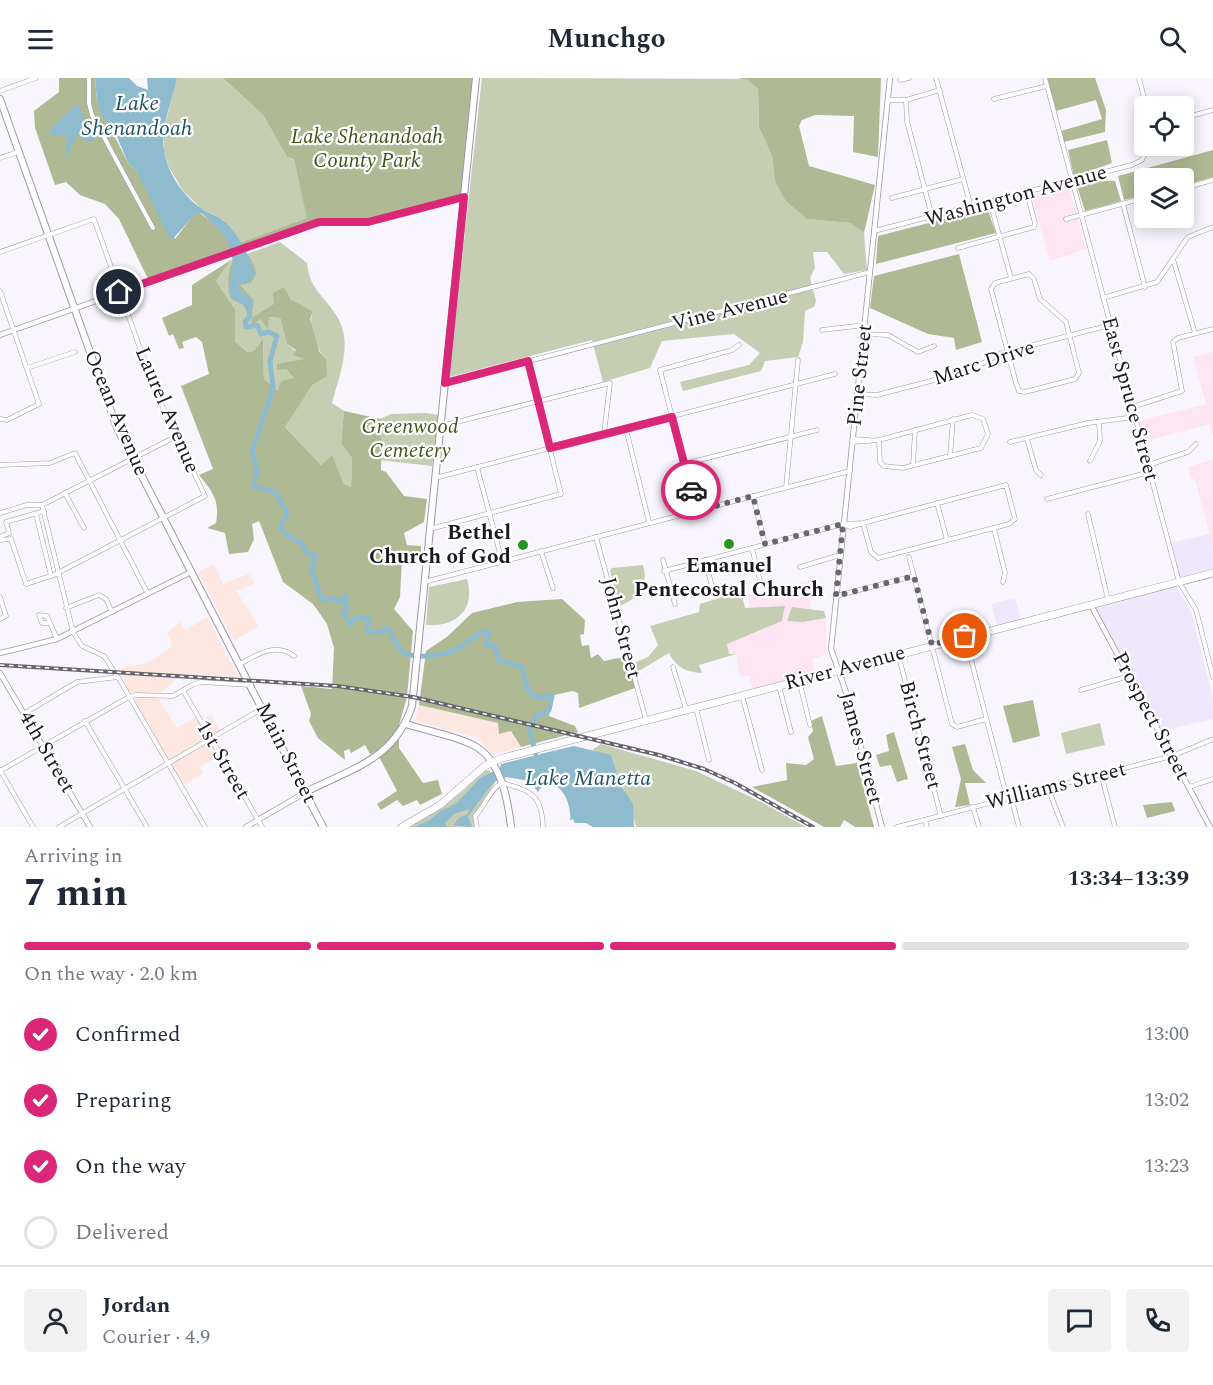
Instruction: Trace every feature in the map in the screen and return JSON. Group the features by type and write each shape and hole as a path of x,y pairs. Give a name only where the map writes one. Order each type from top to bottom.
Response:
{"highway":[{"name":"River Avenue","path":"491,763 742,694 1213,573"},
{"path":"402,827 440,805 491,763"}],"main road":[{"path":"306,792 379,755 406,724 413,697 476,78"},
{"name":"Ocean Avenue","path":"0,99 117,428 250,683"},
{"name":"Main Street","path":"250,683 323,827"},
{"path":"406,724 474,745 491,763 502,782 511,827"}],"street":[{"path":"0,91 36,78"},
{"path":"89,78 89,103 92,115 153,228"},
{"name":"Pine Street","path":"839,669 833,659 831,649 890,78"},
{"path":"900,80 909,78"},
{"path":"936,78 970,207"},
{"name":"East Spruce Street","path":"1045,78 1179,582 1196,610 1213,677"},
{"path":"1139,78 1144,96"},
{"path":"994,99 1047,86"},
{"path":"888,100 906,100 940,90"},
{"path":"906,100 906,118 932,218"},
{"path":"1194,115 1213,110"},
{"path":"0,158 18,152"},
{"name":"Washington Avenue","path":"874,231 932,218 1138,163 1142,156"},
{"path":"892,198 963,179"},
{"path":"1194,185 1213,180"},
{"path":"958,248 1035,226 1027,193"},
{"path":"0,335 319,222 368,222 464,197"},
{"path":"1066,219 1134,201"},
{"path":"990,202 1011,278"},
{"path":"1123,204 1145,287"},
{"name":"Laurel Avenue","path":"48,235 95,221 156,393 205,496 164,518"},
{"path":"1103,298 1157,282 1188,237 1213,227"},
{"path":"0,252 48,235"},
{"path":"1173,259 1195,333"},
{"name":"Vine Avenue","path":"445,383 870,272"},
{"path":"1030,275 1040,299 1064,318 1078,377 1031,391 1021,392 1018,388 991,289 995,283 1011,278 1030,275"},
{"path":"0,291 38,407 7,420 0,419"},
{"path":"822,330 865,325"},
{"name":"Marc Drive","path":"856,394 877,394 950,376 1008,352 1110,325"},
{"path":"1132,407 1182,391 1173,342 1213,329"},
{"path":"863,334 888,335 918,352 934,346"},
{"path":"696,511 660,370 732,350 739,345"},
{"path":"27,368 75,352"},
{"path":"786,487 798,360"},
{"path":"430,530 561,494 528,361"},
{"path":"435,478 835,374"},
{"path":"440,426 610,383 604,434"},
{"path":"853,440 879,440 952,419 978,416 983,419 988,434 981,448 903,468 884,466 880,462 879,440"},
{"path":"1010,442 1075,426 1135,417"},
{"path":"950,456 952,419"},
{"path":"1090,461 1100,441 1099,422"},
{"path":"626,429 649,522"},
{"path":"684,464 817,430"},
{"path":"913,465 915,430"},
{"path":"164,518 58,573 26,584 1,513 27,505 42,505 175,437"},
{"path":"1027,439 1036,470 1041,475"},
{"path":"1148,465 1188,452 1196,444"},
{"path":"0,465 50,463 74,453 148,594"},
{"path":"477,467 502,561"},
{"path":"424,582 849,471"},
{"path":"1047,500 1150,472"},
{"path":"664,571 843,524 863,523 1006,485 1014,521 875,558 863,523"},
{"path":"65,493 84,528"},
{"path":"753,496 765,544"},
{"path":"938,503 947,540"},
{"path":"42,505 73,632 82,646 104,656 205,827"},
{"path":"6,522 44,511"},
{"path":"36,514 51,576"},
{"path":"1088,514 1108,600"},
{"path":"994,528 1005,573 1003,582"},
{"path":"0,538 9,533"},
{"name":"John Street","path":"596,537 645,720"},
{"path":"0,538 11,539"},
{"path":"752,548 760,580 765,584"},
{"path":"541,551 553,588"},
{"path":"800,567 840,555"},
{"path":"909,557 952,724 957,727 986,719"},
{"path":"663,560 664,571 675,604"},
{"path":"705,560 714,594"},
{"path":"0,653 57,639 191,572"},
{"path":"836,596 914,576"},
{"path":"66,608 99,595 106,599 112,612"},
{"path":"0,597 2,618"},
{"name":"Prospect Street","path":"1091,604 1210,827"},
{"path":"50,623 57,639"},
{"path":"965,636 986,719 1019,827"},
{"path":"239,664 268,650 284,651 294,656"},
{"name":"Birch Street","path":"898,654 941,816"},
{"path":"673,667 686,709"},
{"name":"James Street","path":"839,669 882,827"},
{"name":"4th Street","path":"1,675 90,827"},
{"path":"1081,690 1129,676"},
{"path":"25,713 77,682 117,677"},
{"path":"799,680 810,725"},
{"path":"33,827 0,771 129,697 173,696 201,682 250,683"},
{"path":"779,685 791,732"},
{"name":"1st Street","path":"184,692 262,827"},
{"path":"742,694 762,770"},
{"path":"695,707 709,760"},
{"path":"59,827 263,708"},
{"path":"85,721 147,827"},
{"name":"Williams Street","path":"897,827 1172,756 1213,740"},
{"path":"1101,774 1115,827"},
{"path":"1189,787 1213,779"},
{"path":"477,827 475,816 496,786 502,782 525,790 537,798 542,809 543,827"},
{"path":"1048,788 1063,827"},
{"path":"246,827 306,792"},
{"path":"974,807 979,827"},
{"path":"1206,819 1213,817"},
{"path":"925,820 927,827"}],"shaded area":[{"path":"1069,187 1086,249 1050,261 1031,195"},
{"path":"1213,352 1213,436 1209,424 1144,442 1139,421 1206,404 1193,357"},
{"path":"1213,460 1213,546 1195,479 1191,479 1188,467"},
{"path":"1210,534 1213,546 1213,570 1180,578 1170,543"},
{"path":"214,564 223,584 249,574 255,583 236,591 259,626 234,641 198,572"},
{"path":"808,581 812,586 810,609 792,607 803,622 826,618 826,654 812,660 816,673 753,690 749,676 740,676 736,654 729,654 727,644 782,620 785,607 750,608 747,596"},
{"path":"1176,587 1191,611 1213,698 1213,719 1162,731 1096,608"},
{"path":"1015,598 1021,620 997,627 991,604"},
{"path":"207,617 238,677 184,673 157,696 176,728 198,716 202,721 211,715 221,732 211,738 221,755 200,767 203,774 180,787 128,696 121,668 148,663 173,646 167,633 180,622 186,630"},
{"path":"419,705 498,723 499,733 511,731 521,747 493,755 477,738 415,721"}],"green space":[{"name":"Lake Shenandoah County Park","path":"59,78 95,78 97,101 128,163 136,170 175,239 195,213 200,213 227,236 231,242 234,258 232,299 244,305 253,301 241,291 238,283 252,263 239,243 307,218 294,159 287,157 263,115 223,78 476,78 464,197 376,221 318,219 241,246 253,262 256,274 251,283 240,285 254,301 251,317 243,305 231,299 228,285 233,262 231,250 148,279 119,219 105,204 80,195 66,182 55,185 35,128 34,111 59,92"},
{"path":"177,78 223,78 263,115 287,157 294,159 308,218 239,243 223,220 202,209 183,191 169,167 164,152 163,133"},
{"path":"482,78 748,79 758,89 759,127 772,156 775,181 807,219 850,223 864,233 867,270 844,274 827,252 813,252 815,268 810,278 816,301 814,307 805,311 803,342 798,357 765,361 761,371 683,391 680,382 749,365 760,353 734,334 662,341 650,368 603,382 592,340 449,377"},
{"path":"738,78 881,78 878,157 853,152 854,116 815,115 802,120 799,126 809,166 875,185 864,233 850,223 807,219 786,201 775,181 772,156 759,127 758,89 748,80"},
{"path":"1047,78 1095,78 1106,110 1105,132 1064,142 1061,131 1102,119 1096,100 1056,111"},
{"path":"1107,140 1112,163 1074,177 1068,150"},
{"path":"1213,150 1213,177 1194,182 1194,168 1147,168 1194,156"},
{"path":"1134,172 1134,198 1124,200 1118,176"},
{"path":"1095,180 1115,181 1121,201 1085,211 1077,186"},
{"path":"987,208 996,233 876,264 878,236"},
{"path":"280,242 307,263 311,281 333,310 342,328 345,350 332,403 344,411 341,444 352,458 351,488 344,484 332,456 321,465 285,427 326,359 314,336 311,323 313,311 284,302 273,307 260,319 268,328 268,317 280,318 287,344 306,359 286,369 294,378 278,391 264,379 263,340 254,351 247,352 235,341 235,309 216,281 231,260"},
{"path":"959,254 982,342 956,350 954,338 928,334 870,308 874,276"},
{"path":"231,260 216,281 235,309 235,341 247,352 254,351 263,339 264,379 278,391 281,381 294,378 286,369 277,370 277,364 305,359 293,355 296,350 287,344 280,318 269,317 268,329 260,319 252,325 251,318 274,304 273,293 284,287 291,300 313,311 310,319 319,351 326,359 327,376 312,385 285,427 321,465 332,455 344,484 351,487 352,458 341,444 344,411 381,419 381,470 386,472 404,496 427,499 424,522 404,533 407,545 421,546 421,559 402,559 400,597 394,609 413,631 407,697 399,725 399,748 423,783 438,780 442,794 420,805 417,800 403,806 397,800 381,810 377,804 397,791 376,751 370,754 365,745 351,753 349,749 344,751 345,760 318,738 309,721 311,714 301,686 332,689 334,648 327,624 313,604 283,582 259,521 252,524 254,539 248,552 229,554 225,533 207,528 216,523 217,509 212,492 199,475 213,469 181,386 209,374 202,342 196,337 182,342 184,348 179,349 173,334 169,336 162,318 192,305 192,285"},
{"name":"Greenwood Cemetery","path":"391,414 439,415 432,466 378,460 380,419"},
{"path":"643,565 645,579 641,590 632,599 619,606 610,571 612,568"},
{"path":"467,579 469,600 461,614 446,623 426,625 429,587"},
{"path":"741,591 745,608 785,606 782,621 727,644 729,654 736,654 699,665 702,673 682,668 669,653 637,672 636,662 648,657 658,645 650,626 699,612 700,604"},
{"path":"562,599 585,620 584,634 580,635 582,646 589,645 591,658 598,654 604,661 628,656 638,687 579,708 578,693 573,691 554,695 549,716 575,726 578,732 521,747 511,731 499,734 498,723 419,705 426,651 448,636 472,613 517,602"},
{"path":"792,607 824,611 826,618 803,622 787,621"},
{"path":"1033,700 1040,736 1013,743 1003,706"},
{"path":"822,716 836,766 857,763 874,827 855,827 844,820 840,827 824,827 752,787 787,780 786,763 806,765 814,759 808,737 813,731 811,721"},
{"path":"1100,723 1105,745 1066,754 1061,733"},
{"path":"894,732 908,779 897,782 891,765 880,767 876,755 889,751 886,735"},
{"path":"601,744 696,771 761,802 806,827 636,827 629,800 609,757 592,750"},
{"path":"965,744 973,770 986,783 965,783 970,805 955,807 961,779 952,747"},
{"path":"489,770 495,783 473,814 474,827 406,827 462,792 482,772"},
{"path":"1172,802 1175,811 1147,818 1143,805"}],"water":[{"name":"Lake Shenandoah","path":"95,78 129,78 137,86 148,90 147,78 177,78 163,133 166,160 174,179 186,195 203,210 227,224 246,252 255,274 249,283 238,283 241,291 253,301 250,315 244,305 232,299 230,288 232,252 221,231 215,225 201,213 196,213 171,241 136,170 128,163 114,130 102,116 97,101"},
{"path":"77,104 95,140 89,142 77,135 66,158 67,135 54,136 50,133 50,129"},
{"name":"Lake Manetta","path":"574,746 611,755 620,784 633,804 634,827 593,827 586,823 575,823 573,819 570,820 565,795 556,786 545,782 538,792 529,781 507,777 494,782 468,816 472,827 453,825 460,817 467,815 470,809 454,814 445,823 447,827 414,827 456,804 480,778 500,768 501,764 533,756 537,758 540,754"}],"waterway":[{"path":"249,310 250,316 245,322 246,327 257,325 261,334 269,332 277,336 270,361 273,389 252,451 257,470 253,486 275,492 287,513 280,528 292,539 302,543 307,553 315,556 312,571 322,600 332,598 340,602 345,596 347,610 343,612 350,624 357,617 369,619 367,632 381,632 387,628 400,649 406,654 432,656 446,653 461,647 480,633 489,632 486,644 496,647 498,660 522,667 527,688 534,697 552,696 549,710 537,716 529,728 538,763"}],"railway":[{"path":"0,665 337,686 413,697 659,755 704,769 735,783 813,827"}],"way so far":[{"path":"691,490 696,511 753,496 765,544 843,524 836,596 914,576 932,645 965,636"}],"place":[{"name":"Emanuel Pentecostal Church","path":"729,544"},
{"name":"Bethel Church of God","path":"523,545"}],"route":[{"path":"119,292 319,222 334,220 368,222 464,197 445,383 528,361 550,448 672,417 691,490"}]}
